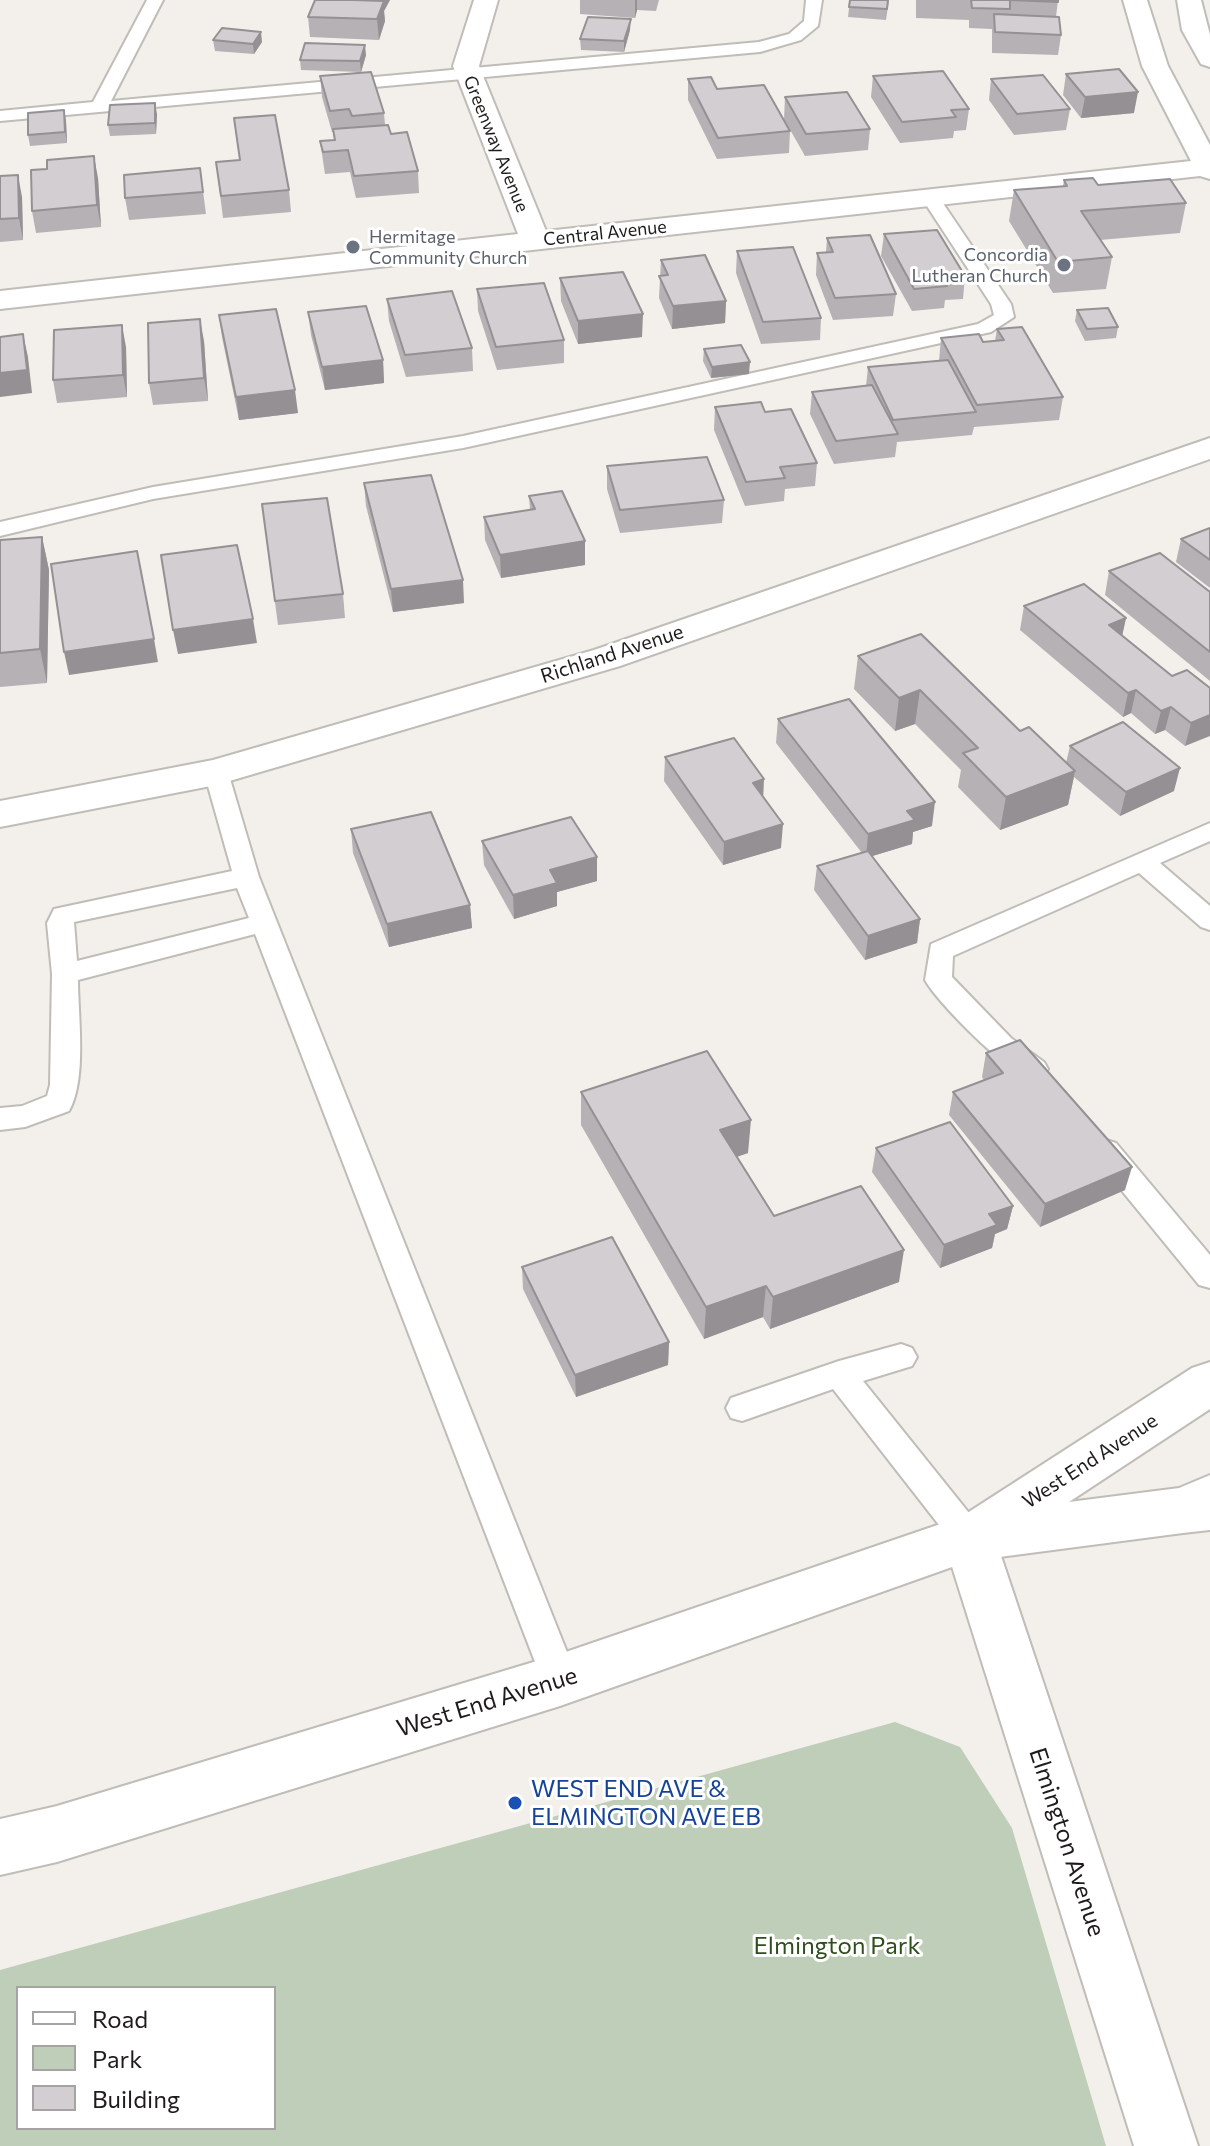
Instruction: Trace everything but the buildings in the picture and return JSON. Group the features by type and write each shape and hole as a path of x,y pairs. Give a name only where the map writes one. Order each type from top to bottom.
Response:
{"street":[{"name":"Greenway Avenue","path":"486,0 466,66 535,241"},
{"path":"1135,0 1155,66 1209,168"},
{"path":"1189,0 1195,30 1210,59"},
{"name":"Central Avenue","path":"0,300 1209,168"},
{"name":"Richland Avenue","path":"0,814 216,772 607,658 1210,448"},
{"name":"West End Avenue","path":"969,1538 1210,1383"},
{"name":"West End Avenue","path":"0,1847 57,1834 560,1680 969,1538 1201,1505"},
{"name":"Elmington Avenue","path":"969,1538 1166,2146"}],"lane":[{"path":"100,106 155,0"},
{"path":"0,116 760,47 795,37 812,23 814,0"},
{"path":"0,529 153,493 463,442 984,328 1004,317 1001,304 930,197"},
{"path":"216,772 246,877 560,1680"},
{"path":"1051,1088 1030,1065 1001,1045 938,980 940,951 1210,831"},
{"path":"1143,862 1210,921"},
{"path":"0,1119 25,1116 59,1103 64,1085 65,974 60,923 63,915 246,877"},
{"path":"65,974 264,923"},
{"path":"1092,1136 1210,1276"},
{"path":"742,1408 839,1374 901,1357"},
{"path":"839,1374 969,1538"}],"green space":[{"name":"Elmington Park","path":"895,1722 960,1747 1012,1828 1106,2146 0,2146 0,1970"}],"place":[{"name":"Hermitage Community Church","path":"353,247"},
{"name":"Concordia Lutheran Church","path":"1064,265"},
{"name":"WEST END AVE & ELMINGTON AVE EB","path":"515,1803"}]}
